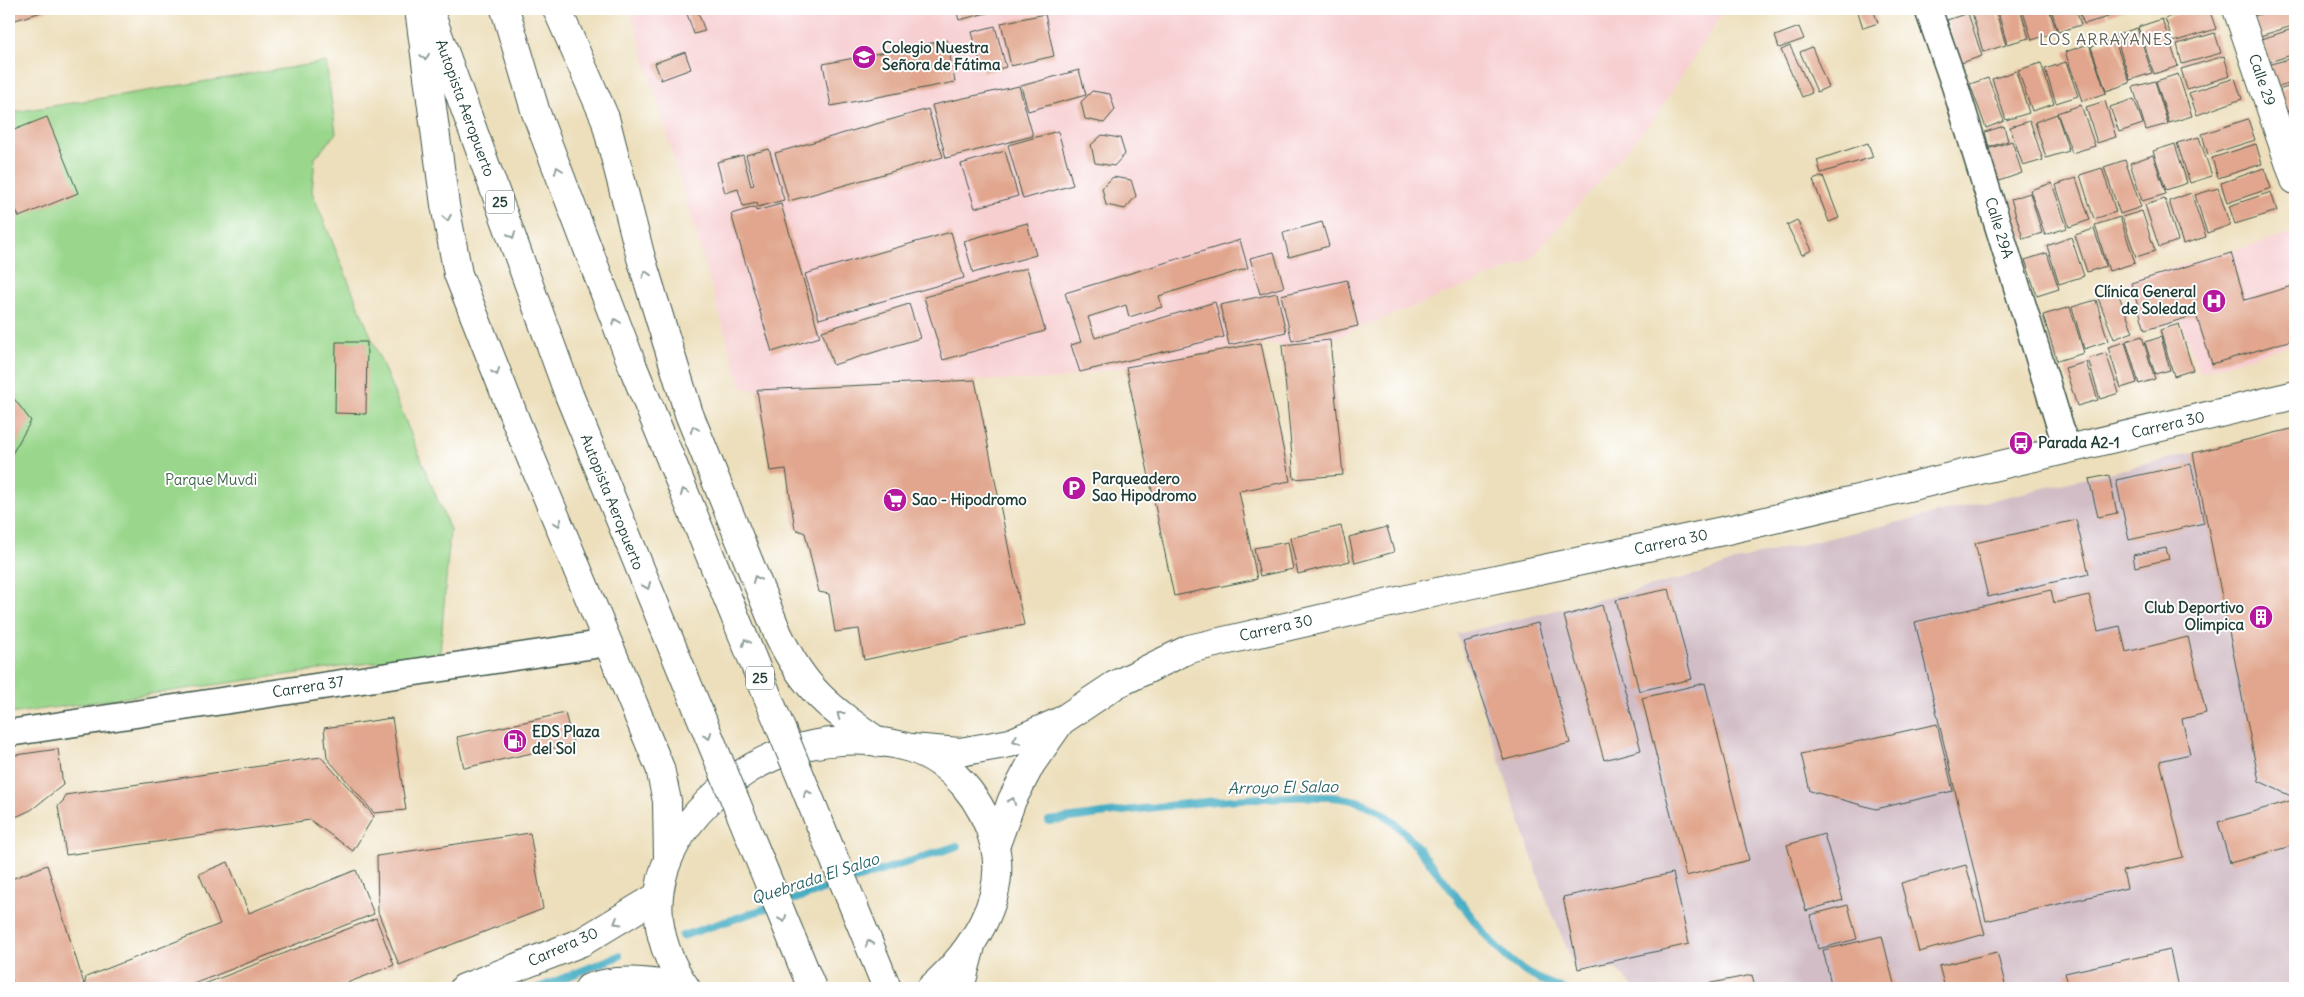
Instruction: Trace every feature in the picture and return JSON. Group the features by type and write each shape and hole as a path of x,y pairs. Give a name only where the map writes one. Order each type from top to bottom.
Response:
{"main road":[{"path":"419,9 445,205 458,274 514,415 660,768 667,800 668,859"},
{"name":"Autopista Aeropuerto","path":"429,9 569,395 812,988"},
{"name":"25","path":"505,9 536,113 633,367 887,988"},
{"path":"557,9 605,118 641,258 688,414 778,634 795,667 812,690 838,714 880,743"},
{"name":"Calle 29","path":"2237,9 2295,180"},
{"name":"Carrera 30","path":"911,748 960,752 1010,743 1061,721 1115,685 1189,649 1430,593 1732,528 2295,395"},
{"name":"Carrera 30","path":"996,847 1012,800 1031,764 1061,721"},
{"path":"686,988 676,973 662,942 658,911 658,896 668,859 680,834 715,794 734,779 765,760 812,745 847,742 880,743 911,748 937,762 967,789 986,815 996,847 996,881 988,913 972,942 952,969 931,988"},
{"name":"Carrera 30","path":"464,988 582,942 658,896"},
{"path":"960,988 972,942"},
{"path":"589,988 599,984 641,981 686,988"}],"street":[{"name":"Calle 29A","path":"1928,9 1955,86 2068,449"},
{"name":"Carrera 37","path":"9,734 608,643"}],"shaded area":[{"path":"630,9 1725,9 1655,118 1529,261 1330,340 1282,345 1261,343 1051,380 975,380 757,390 741,388"},
{"name":"Clínica General de Soledad","path":"2295,233 2295,343 2199,373 2181,322 2141,332 2127,280"},
{"path":"2193,453 2259,781 2295,798 2295,988 1634,988 1616,969 1576,971 1545,896 1457,634 1702,573 1741,559"},
{"path":"1196,982 1218,988 1126,988 1139,986"}],"green space":[{"name":"Parque Muvdi","path":"326,62 336,133 315,158 312,192 450,530 440,653 9,714 9,113"}],"building":[{"path":"9,9 51,9 9,22"},
{"path":"697,9 705,31 694,34 686,11"},
{"path":"956,9 1002,9 959,20"},
{"path":"1857,9 1873,9 1878,23 1863,28"},
{"path":"1995,9 2006,45 1983,52 1972,13"},
{"path":"1997,9 2020,9 2029,38 2007,44"},
{"path":"2022,9 2049,9 2057,32 2032,40"},
{"path":"2051,9 2076,9 2081,25 2058,32"},
{"path":"2078,9 2105,9 2108,17 2084,24"},
{"path":"2107,9 2128,9 2109,15"},
{"path":"2194,9 2209,9 2216,29 2173,42 2165,18"},
{"path":"2276,9 2295,9 2295,25 2260,36 2254,16"},
{"path":"1968,13 1982,56 1961,63 1947,20"},
{"path":"1045,14 1054,56 1011,66 1001,23"},
{"path":"2162,19 2178,66 2154,74 2138,27"},
{"path":"995,26 1006,67 983,73 972,32"},
{"path":"1799,27 1804,39 1779,48 1775,36"},
{"path":"2137,28 2152,73 2130,80 2115,35"},
{"path":"2295,28 2295,54 2269,62 2262,39"},
{"path":"2215,33 2221,53 2182,64 2177,44"},
{"path":"2114,39 2130,83 2106,91 2091,47"},
{"path":"947,40 955,82 831,106 823,64"},
{"path":"2089,44 2106,93 2082,101 2065,52"},
{"path":"1790,46 1812,93 1802,97 1781,50"},
{"path":"1812,47 1828,87 1817,92 1800,52"},
{"path":"685,52 691,69 661,80 655,63"},
{"path":"2224,56 2230,76 2187,89 2181,69"},
{"path":"2295,57 2295,82 2275,88 2268,65"},
{"path":"2066,62 2078,96 2056,103 2045,69"},
{"path":"2041,63 2054,104 2032,111 2018,70"},
{"path":"1079,70 1086,95 1028,111 1021,86"},
{"path":"2016,71 2029,113 2006,120 1992,79"},
{"path":"2178,74 2192,116 2169,123 2156,81"},
{"path":"1988,78 2004,121 1986,128 1970,84"},
{"path":"2235,78 2242,99 2197,115 2189,93"},
{"path":"2155,81 2168,124 2146,130 2133,87"},
{"path":"2295,85 2295,108 2285,112 2278,90"},
{"path":"1019,86 1033,136 946,158 932,105"},
{"path":"1092,91 1110,94 1115,110 1104,123 1085,119 1081,102"},
{"path":"2134,99 2143,124 2119,132 2110,107"},
{"path":"2105,101 2116,137 2097,143 2086,107"},
{"path":"2081,105 2095,146 2072,153 2057,113"},
{"path":"928,109 943,157 789,201 775,153"},
{"path":"2295,110 2295,132 2293,133 2286,112"},
{"path":"2057,114 2069,151 2046,158 2035,122"},
{"path":"47,117 78,193 19,217 9,192 9,132"},
{"path":"2248,119 2255,140 2208,155 2202,134"},
{"path":"2030,121 2043,160 2023,166 2010,127"},
{"path":"2004,126 2008,141 1989,147 1985,132"},
{"path":"1058,131 1073,185 1023,199 1008,145"},
{"path":"1102,135 1120,138 1125,154 1114,166 1095,163 1091,145"},
{"path":"2199,137 2212,176 2190,183 2177,143"},
{"path":"2012,141 2022,173 1999,181 1988,149"},
{"path":"1868,143 1873,157 1821,173 1817,160"},
{"path":"2175,144 2187,183 2166,190 2153,151"},
{"path":"2256,144 2262,164 2218,178 2212,158"},
{"path":"769,149 784,200 758,207 757,203 743,206 738,189 725,193 717,162 743,155 751,186 754,185 746,155"},
{"path":"1005,151 1018,196 975,208 961,164"},
{"path":"2153,155 2166,194 2142,201 2130,163"},
{"path":"2125,160 2141,207 2120,214 2104,167"},
{"path":"2102,168 2116,212 2094,219 2080,175"},
{"path":"2264,168 2271,188 2227,203 2221,183"},
{"path":"1823,176 1839,218 1829,222 1813,180"},
{"path":"1113,177 1131,180 1136,196 1125,209 1106,205 1102,188"},
{"path":"2076,178 2090,220 2069,227 2056,185"},
{"path":"2052,183 2067,228 2045,235 2030,190"},
{"path":"2218,188 2230,225 2207,233 2195,195"},
{"path":"2271,192 2277,211 2235,224 2229,206"},
{"path":"2030,193 2042,233 2023,239 2011,199"},
{"path":"2191,193 2206,237 2183,244 2169,201"},
{"path":"2165,199 2178,241 2159,247 2145,205"},
{"path":"781,204 820,337 772,352 731,214 755,207 756,211"},
{"path":"2142,211 2155,251 2136,257 2122,217"},
{"path":"2120,217 2135,263 2109,271 2095,225"},
{"path":"1797,220 1812,250 1802,255 1787,225"},
{"path":"1322,222 1329,246 1289,257 1283,233"},
{"path":"1027,223 1036,255 973,273 964,241"},
{"path":"2094,229 2106,266 2087,272 2075,235"},
{"path":"951,232 964,278 819,319 805,274"},
{"path":"2071,237 2084,276 2059,284 2047,246"},
{"path":"1240,240 1248,268 1159,296 1162,307 1129,317 1126,305 1088,317 1095,338 1215,302 1224,337 1080,372 1071,345 1081,342 1065,293"},
{"path":"1274,252 1284,287 1260,294 1250,258"},
{"path":"2047,253 2059,289 2037,296 2025,260"},
{"name":"Clínica General de Soledad","path":"2231,253 2245,300 2295,285 2295,339 2212,364 2196,315 2145,330 2131,283"},
{"path":"1027,268 1045,331 943,360 924,297"},
{"path":"1347,280 1358,326 1292,341 1281,295"},
{"path":"2117,290 2133,332 2114,339 2098,298"},
{"path":"1277,293 1286,332 1229,345 1220,305"},
{"path":"2096,300 2108,341 2084,349 2072,307"},
{"path":"909,304 920,338 833,365 822,331"},
{"path":"2070,307 2084,353 2057,361 2043,315"},
{"path":"2179,324 2193,370 2174,376 2160,330"},
{"path":"2142,336 2155,379 2139,384 2126,341"},
{"path":"2161,337 2170,370 2155,374 2145,342"},
{"path":"1330,340 1343,475 1294,479 1282,345"},
{"path":"336,342 367,342 366,414 335,413"},
{"path":"2125,342 2137,383 2121,388 2108,347"},
{"path":"1261,343 1290,481 1239,491 1257,579 1174,596 1126,367"},
{"path":"2106,353 2119,393 2100,399 2088,359"},
{"path":"2086,362 2098,400 2077,406 2065,368"},
{"name":"Sao - Hipodromo","path":"975,380 1024,625 864,660 859,629 835,632 829,594 819,592 805,533 795,529 786,469 770,471 757,390"},
{"path":"9,392 31,421 9,459"},
{"name":"Club Deportivo Olimpica","path":"2295,428 2295,798 2259,781 2193,453"},
{"path":"2191,464 2204,523 2129,540 2116,480"},
{"path":"2109,475 2117,513 2098,517 2089,479"},
{"path":"2076,520 2089,574 1988,597 1975,543"},
{"path":"1341,526 1350,561 1298,574 1290,538"},
{"path":"1387,527 1394,552 1355,563 1349,537"},
{"path":"1288,542 1293,569 1260,576 1254,548"},
{"path":"2166,548 2169,559 2135,567 2133,555"},
{"path":"1669,589 1692,679 1639,691 1616,600"},
{"path":"2051,590 2054,603 2089,595 2098,631 2120,626 2126,652 2188,637 2206,713 2182,719 2190,754 2160,761 2183,857 2123,871 2127,888 1986,921 1915,622"},
{"path":"1602,605 1641,750 1604,760 1564,616"},
{"path":"1538,623 1570,743 1504,760 1463,642"},
{"path":"1705,683 1749,860 1686,876 1642,698"},
{"name":"EDS Plaza del Sol","path":"565,713 573,744 464,768 457,737"},
{"path":"392,718 406,810 374,813 327,758 324,728"},
{"path":"1937,724 1953,791 1876,809 1810,791 1801,754"},
{"path":"58,749 63,785 31,810 9,820 9,756"},
{"path":"321,757 374,816 353,851 310,820 66,855 58,806 64,800 65,795"},
{"path":"2293,800 2295,845 2230,863 2218,822"},
{"path":"530,833 543,909 399,965 378,912 377,856"},
{"path":"1824,834 1843,900 1806,911 1787,845"},
{"path":"228,862 249,913 356,870 374,914 183,988 84,988 86,977 220,924 199,874"},
{"path":"47,865 84,984 75,988 14,988 9,969 9,880"},
{"path":"1966,865 1985,934 1919,952 1901,883"},
{"path":"1673,873 1689,944 1578,969 1563,897"},
{"path":"1848,905 1857,939 1818,949 1810,915"},
{"path":"376,918 394,965 334,988 194,988"},
{"path":"1882,936 1895,988 1832,988 1823,950"},
{"path":"2170,950 2178,988 2069,988 2065,973"},
{"path":"1997,952 2006,988 1945,988 1939,966"},
{"path":"1752,975 1755,988 1696,988 1696,986"}],"waterway":[{"name":"Arroyo El Salao","path":"1049,821 1170,806 1260,798 1332,797 1363,803 1382,813 1409,837 1501,952 1528,973 1561,988"},
{"name":"Quebrada El Salao","path":"682,936 957,846"},
{"name":"Quebrada El Salao","path":"539,988 619,956"}],"place":[{"name":"Colegio Nuestra Señora de Fátima","path":"864,57"},
{"name":"Clínica General de Soledad","path":"2214,301"},
{"name":"Parada A2-1","path":"2021,443"},
{"name":"Parqueadero Sao Hipodromo","path":"1074,488"},
{"name":"Sao - Hipodromo","path":"895,500"},
{"name":"Club Deportivo Olimpica","path":"2261,617"},
{"name":"EDS Plaza del Sol","path":"515,741"}],"district":[{"name":"LOS ARRAYANES","path":"2106,39"}]}
